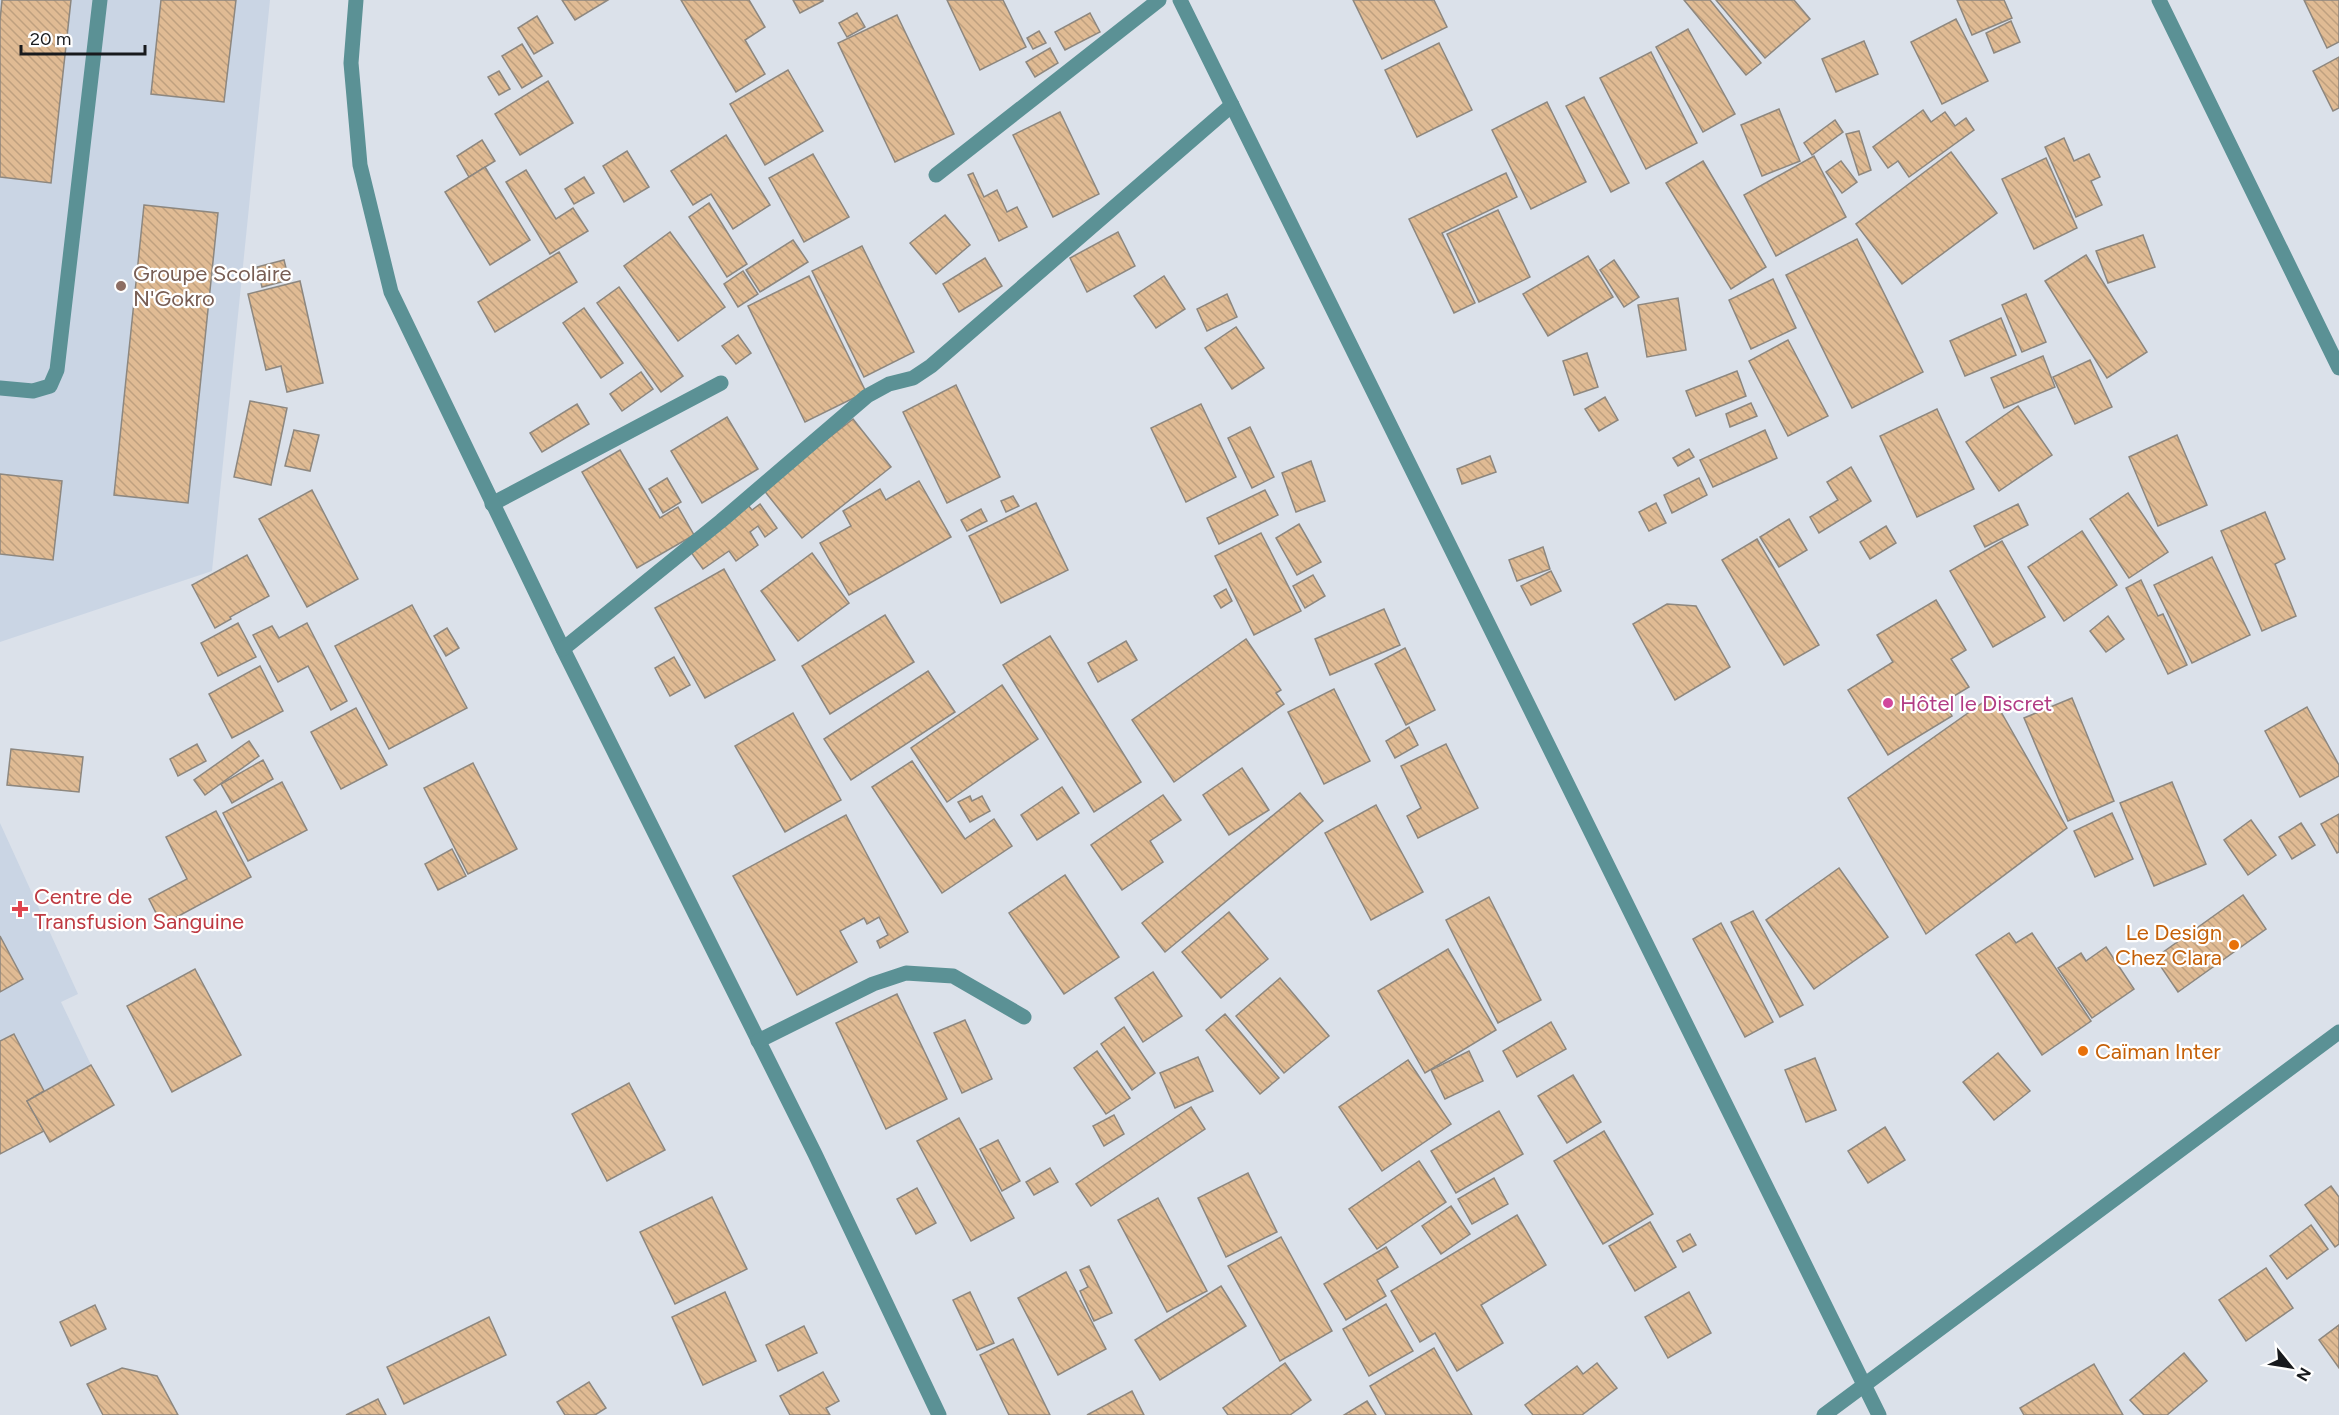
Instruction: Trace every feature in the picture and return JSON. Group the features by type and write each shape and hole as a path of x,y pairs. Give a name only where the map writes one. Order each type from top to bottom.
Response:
{"street":[{"path":"0,388 33,391 50,386 57,370 100,0"},
{"path":"356,0 351,63 360,165 391,292 562,649 815,1154 939,1415"},
{"path":"936,175 1158,0"},
{"path":"1180,0 1879,1415"},
{"path":"2159,0 2339,368"},
{"path":"562,649 721,520 867,396 889,384 914,378 932,366 1232,105"},
{"path":"492,504 721,383"},
{"path":"758,1041 873,984 906,973 953,976 1024,1017"},
{"path":"1824,1415 2339,1032"}],"shaded area":[{"name":"Groupe Scolaire N'Gokro","path":"0,0 270,0 212,571 0,642"},
{"name":"Centre de Transfusion Sanguine","path":"0,823 78,994 61,1002 91,1065 114,1105 50,1142 43,1131 0,1154"}],"building":[{"path":"2,0 71,0 51,183 0,177"},
{"path":"161,0 236,0 224,102 151,94"},
{"path":"562,0 608,0 575,20"},
{"path":"681,0 749,0 765,27 745,40 765,74 736,92"},
{"path":"793,0 823,0 823,1 800,13"},
{"path":"947,0 1003,0 1026,47 980,70"},
{"path":"1353,0 1434,0 1447,27 1382,59"},
{"path":"1684,0 1710,0 1761,63 1746,75"},
{"path":"1716,0 1794,0 1810,19 1765,58"},
{"path":"1957,0 2004,0 2012,18 1972,35"},
{"path":"2304,0 2339,0 2339,42 2327,48"},
{"path":"857,13 865,27 847,37 839,23"},
{"path":"1090,13 1100,32 1065,50 1055,32"},
{"path":"897,15 954,134 895,162 838,43"},
{"path":"537,16 553,43 534,54 518,28"},
{"path":"1956,19 1988,81 1942,104 1911,42"},
{"path":"2011,21 2020,42 1994,53 1986,33"},
{"path":"1688,29 1735,114 1703,132 1656,47"},
{"path":"1039,31 1046,43 1033,49 1027,38"},
{"path":"1864,41 1878,74 1836,92 1822,59"},
{"path":"1439,43 1472,110 1417,137 1385,70"},
{"path":"522,44 542,76 522,88 502,56"},
{"path":"1050,48 1058,63 1035,77 1026,62"},
{"path":"1651,52 1697,143 1646,169 1600,78"},
{"path":"2339,57 2339,108 2333,111 2313,71"},
{"path":"788,70 823,131 765,165 730,104"},
{"path":"499,71 510,89 499,95 488,77"},
{"path":"548,81 573,123 520,155 495,114"},
{"path":"1584,97 1629,183 1611,192 1566,106"},
{"path":"1547,102 1586,182 1531,209 1492,130"},
{"path":"1779,109 1800,161 1762,176 1741,125"},
{"path":"1923,110 1931,122 1945,112 1955,126 1966,118 1974,130 1909,177 1898,161 1888,168 1873,147"},
{"path":"1060,112 1099,194 1053,217 1013,135"},
{"path":"1835,120 1843,132 1812,155 1804,143"},
{"path":"1859,131 1871,170 1859,175 1846,134"},
{"path":"726,135 770,205 733,229 711,194 693,205 671,171"},
{"path":"2064,138 2074,161 2089,154 2100,177 2091,181 2102,205 2076,217 2045,147"},
{"path":"482,140 495,161 469,177 457,156"},
{"path":"627,151 649,187 624,202 603,166"},
{"path":"1951,152 1997,213 1902,284 1856,224"},
{"path":"813,154 849,217 804,242 769,178"},
{"path":"1814,156 1846,217 1776,256 1744,195"},
{"path":"2046,158 2077,228 2034,249 2002,179"},
{"path":"1703,161 1766,267 1731,289 1666,183"},
{"path":"1841,161 1857,182 1842,193 1826,172"},
{"path":"485,167 530,240 490,265 445,192"},
{"path":"526,170 556,219 573,208 588,231 550,254 506,182"},
{"path":"973,173 984,197 997,190 1007,212 1017,207 1027,227 999,241 968,175"},
{"path":"1506,173 1517,197 1442,233 1475,303 1454,313 1409,219"},
{"path":"584,177 594,193 574,204 565,189"},
{"path":"709,203 747,264 727,277 689,217"},
{"path":"144,205 218,213 188,503 114,495"},
{"path":"1498,210 1530,277 1479,302 1447,234"},
{"path":"945,215 970,245 936,274 910,243"},
{"path":"670,232 725,307 678,341 624,266"},
{"path":"1118,232 1135,266 1087,292 1070,258"},
{"path":"2143,235 2155,267 2108,283 2096,251"},
{"path":"1857,239 1923,372 1852,408 1786,275"},
{"path":"793,240 808,262 760,292 746,270"},
{"path":"862,246 914,352 864,377 812,271"},
{"path":"559,252 577,282 495,332 478,302"},
{"path":"2086,255 2147,352 2107,378 2045,281"},
{"path":"1588,256 1613,297 1548,336 1523,294"},
{"path":"985,258 1002,286 959,312 943,284"},
{"path":"284,260 289,280 262,287 257,267"},
{"path":"1614,260 1639,297 1624,307 1600,270"},
{"path":"743,271 758,294 738,307 724,284"},
{"path":"809,276 866,392 805,422 748,306"},
{"path":"1164,276 1185,309 1156,328 1134,296"},
{"path":"1773,279 1796,328 1751,349 1729,300"},
{"path":"300,281 323,383 287,392 281,366 266,370 248,294"},
{"path":"619,287 683,376 661,392 597,303"},
{"path":"1227,294 1237,317 1207,331 1197,309"},
{"path":"2026,294 2046,342 2022,352 2002,305"},
{"path":"1678,298 1686,350 1647,357 1638,305"},
{"path":"584,308 623,363 601,378 563,323"},
{"path":"2001,318 2016,355 1965,376 1950,341"},
{"path":"1236,327 1264,368 1232,389 1205,348"},
{"path":"738,335 751,353 736,364 722,346"},
{"path":"1788,340 1828,416 1788,436 1749,361"},
{"path":"1587,353 1598,387 1574,395 1563,361"},
{"path":"2043,356 2055,387 2004,408 1991,378"},
{"path":"2090,360 2112,407 2075,424 2053,377"},
{"path":"1737,371 1746,396 1696,416 1686,391"},
{"path":"641,372 653,389 622,411 610,394"},
{"path":"956,385 1000,477 947,503 903,412"},
{"path":"1605,397 1618,420 1599,431 1585,409"},
{"path":"250,401 287,408 271,485 234,477"},
{"path":"1751,403 1757,416 1730,427 1726,414"},
{"path":"577,404 589,424 542,452 530,433"},
{"path":"1201,404 1236,477 1186,502 1151,428"},
{"path":"2018,406 2052,455 1999,491 1966,442"},
{"path":"1937,409 1974,489 1917,517 1880,436"},
{"path":"727,417 758,469 702,503 671,451"},
{"path":"853,419 891,467 802,538 763,489"},
{"path":"1250,427 1274,477 1252,488 1228,438"},
{"path":"294,430 319,435 310,471 285,466"},
{"path":"1765,430 1777,458 1713,487 1700,460"},
{"path":"2177,435 2207,505 2158,526 2129,457"},
{"path":"1689,449 1694,457 1678,466 1673,458"},
{"path":"620,450 660,518 678,507 694,535 637,568 582,472"},
{"path":"1490,456 1496,472 1462,484 1457,469"},
{"path":"1311,461 1325,501 1296,512 1282,473"},
{"path":"1851,467 1871,501 1819,533 1810,517 1838,500 1827,482"},
{"path":"0,474 62,481 53,560 0,554"},
{"path":"667,478 681,502 663,513 649,489"},
{"path":"1699,478 1707,495 1672,513 1664,495"},
{"path":"919,481 951,537 849,595 820,543 851,526 843,511 880,489 886,500"},
{"path":"312,490 358,579 307,607 259,519"},
{"path":"1265,490 1278,515 1219,544 1207,518"},
{"path":"2128,493 2168,552 2129,578 2090,519"},
{"path":"1013,496 1019,506 1006,512 1001,501"},
{"path":"1036,503 1068,570 1001,603 969,536"},
{"path":"1656,503 1666,523 1649,531 1639,512"},
{"path":"760,504 777,528 765,537 758,526 750,532 758,545 736,561 729,551 703,569 688,548 748,505 752,510"},
{"path":"2018,504 2028,525 1985,547 1974,526"},
{"path":"981,509 987,521 967,531 961,520"},
{"path":"2265,512 2285,559 2275,564 2296,616 2262,631 2221,531"},
{"path":"1789,519 1807,550 1779,567 1760,537"},
{"path":"1299,524 1321,562 1297,575 1276,538"},
{"path":"1886,526 1896,543 1870,559 1860,542"},
{"path":"2082,531 2117,585 2064,621 2028,567"},
{"path":"1261,533 1301,611 1254,635 1215,556"},
{"path":"1757,539 1819,645 1784,665 1722,560"},
{"path":"2002,541 2045,617 1993,647 1950,571"},
{"path":"1543,547 1550,569 1517,581 1509,560"},
{"path":"812,553 849,603 798,641 761,591"},
{"path":"247,555 269,596 230,617 231,619 215,628 192,585"},
{"path":"2212,557 2250,635 2192,663 2154,585"},
{"path":"724,569 775,660 705,698 655,608"},
{"path":"1551,571 1561,591 1531,605 1521,586"},
{"path":"1313,575 1325,596 1305,608 1293,586"},
{"path":"2141,580 2158,616 2163,614 2187,665 2168,674 2126,588"},
{"path":"1226,589 1232,601 1221,608 1214,596"},
{"path":"1936,600 1966,650 1951,659 1969,687 1944,702 1952,716 1888,755 1848,690 1893,662 1877,635"},
{"path":"1667,604 1696,606 1730,667 1675,700 1633,624"},
{"path":"412,605 467,708 389,749 335,646"},
{"path":"1384,609 1400,645 1330,675 1315,639"},
{"path":"885,615 914,662 830,714 802,666"},
{"path":"2108,616 2124,639 2106,652 2090,631"},
{"path":"238,623 256,657 218,676 201,643"},
{"path":"307,623 347,701 331,710 308,666 278,682 253,635 272,626 279,638"},
{"path":"447,628 459,648 446,656 434,636"},
{"path":"1050,636 1141,782 1094,812 1003,665"},
{"path":"1246,639 1281,690 1276,693 1284,704 1174,782 1132,720"},
{"path":"1126,641 1137,660 1098,682 1088,663"},
{"path":"1405,648 1435,710 1406,725 1375,664"},
{"path":"674,657 690,685 670,696 655,668"},
{"path":"260,666 283,711 232,738 209,694"},
{"path":"928,671 955,712 851,780 824,739"},
{"path":"1002,685 1038,739 947,802 911,748"},
{"path":"1334,689 1370,761 1324,784 1288,712"},
{"path":"1992,696 2067,828 1926,934 1848,798"},
{"path":"2072,698 2114,801 2068,821 2024,718"},
{"path":"2307,707 2339,765 2339,776 2300,797 2265,731"},
{"path":"356,708 387,765 341,789 311,732"},
{"path":"793,713 841,800 785,832 735,746"},
{"path":"1409,727 1418,745 1395,758 1386,741"},
{"path":"249,741 259,756 205,795 194,780"},
{"path":"197,744 206,761 178,776 170,759"},
{"path":"1446,744 1478,808 1418,838 1407,816 1421,808 1401,766"},
{"path":"11,749 83,757 79,792 7,785"},
{"path":"263,760 273,779 232,803 221,784"},
{"path":"912,761 965,839 994,819 1012,846 942,893 872,787"},
{"path":"473,763 517,849 468,874 424,788"},
{"path":"1242,768 1269,810 1229,835 1203,795"},
{"path":"282,782 307,830 248,861 223,813"},
{"path":"2172,782 2206,864 2154,886 2120,803"},
{"path":"1062,787 1079,813 1037,840 1021,815"},
{"path":"1300,793 1323,821 1165,952 1142,923"},
{"path":"1163,795 1181,820 1150,841 1163,862 1122,890 1091,845"},
{"path":"970,796 972,801 982,796 990,811 970,822 958,802"},
{"path":"1376,805 1423,892 1371,920 1325,833"},
{"path":"216,811 251,877 162,925 149,899 187,879 166,837"},
{"path":"2112,813 2133,859 2095,877 2074,831"},
{"path":"2339,814 2339,852 2337,853 2321,824"},
{"path":"846,815 908,932 880,948 877,941 888,935 879,917 867,924 864,918 840,931 857,962 797,995 733,876"},
{"path":"2251,820 2276,855 2248,875 2224,840"},
{"path":"2301,823 2315,845 2292,859 2279,837"},
{"path":"452,849 466,876 438,890 425,864"},
{"path":"1839,868 1888,937 1814,989 1766,920"},
{"path":"1065,875 1119,957 1064,994 1009,913"},
{"path":"2243,895 2266,929 2178,992 2155,958"},
{"path":"1489,897 1541,1000 1498,1023 1446,920"},
{"path":"1753,911 1803,1005 1780,1017 1731,922"},
{"path":"1229,912 1268,959 1221,998 1182,952"},
{"path":"1721,923 1773,1022 1745,1037 1693,939"},
{"path":"2009,933 2016,943 2032,933 2091,1021 2042,1055 1976,955"},
{"name":"Centre de Transfusion Sanguine","path":"0,936 23,979 0,992"},
{"path":"2106,947 2134,989 2092,1018 2058,968 2081,953 2086,961"},
{"path":"1448,949 1496,1030 1425,1073 1378,991"},
{"path":"195,969 241,1055 172,1092 127,1006"},
{"path":"1153,972 1182,1016 1143,1042 1115,998"},
{"path":"1280,978 1329,1036 1284,1073 1236,1016"},
{"path":"897,994 947,1099 886,1129 836,1023"},
{"path":"1225,1014 1279,1078 1260,1094 1206,1030"},
{"path":"965,1020 992,1079 962,1093 934,1033"},
{"path":"1551,1022 1566,1049 1517,1077 1503,1051"},
{"path":"1124,1027 1155,1073 1132,1090 1101,1044"},
{"path":"14,1034 44,1091 27,1101 44,1131 0,1154 0,1041"},
{"path":"1097,1051 1130,1098 1106,1114 1074,1068"},
{"path":"1469,1051 1483,1081 1445,1099 1431,1070"},
{"path":"1998,1053 2030,1091 1994,1120 1963,1082"},
{"path":"1198,1057 1213,1091 1175,1108 1160,1073"},
{"path":"1815,1058 1836,1110 1806,1122 1785,1070"},
{"path":"1408,1060 1451,1124 1382,1171 1339,1107"},
{"path":"91,1065 114,1105 50,1142 27,1101"},
{"path":"1573,1075 1601,1122 1567,1143 1538,1096"},
{"path":"629,1083 665,1150 607,1181 572,1114"},
{"path":"1191,1107 1205,1129 1091,1206 1076,1184"},
{"path":"1499,1111 1523,1154 1456,1193 1431,1151"},
{"path":"1114,1115 1124,1134 1104,1146 1093,1126"},
{"path":"959,1118 1014,1218 971,1241 917,1141"},
{"path":"1885,1127 1905,1160 1868,1183 1848,1151"},
{"path":"1604,1131 1653,1214 1603,1244 1554,1161"},
{"path":"998,1140 1020,1181 1002,1191 980,1149"},
{"path":"1419,1161 1446,1202 1377,1249 1349,1209"},
{"path":"1050,1168 1058,1182 1034,1195 1026,1182"},
{"path":"1248,1173 1277,1232 1226,1257 1198,1198"},
{"path":"1494,1178 1508,1204 1472,1224 1458,1199"},
{"path":"2331,1186 2339,1197 2339,1244 2335,1247 2305,1205"},
{"path":"917,1188 936,1223 916,1234 897,1199"},
{"path":"712,1197 747,1269 675,1304 640,1232"},
{"path":"1158,1198 1207,1291 1167,1312 1118,1220"},
{"path":"1451,1206 1470,1234 1441,1254 1422,1226"},
{"path":"1517,1215 1546,1265 1481,1305 1503,1343 1457,1371 1435,1333 1420,1342 1391,1291"},
{"path":"1650,1222 1676,1267 1635,1291 1609,1246"},
{"path":"2311,1225 2328,1249 2287,1279 2270,1256"},
{"path":"1690,1234 1696,1245 1683,1252 1677,1241"},
{"path":"1281,1237 1332,1331 1280,1361 1228,1266"},
{"path":"1386,1247 1398,1267 1377,1280 1386,1296 1346,1320 1324,1284"},
{"path":"1089,1266 1112,1313 1094,1321 1080,1291 1088,1287 1080,1270"},
{"path":"2266,1268 2293,1308 2246,1341 2219,1300"},
{"path":"1066,1272 1106,1349 1058,1375 1018,1298"},
{"path":"1221,1286 1246,1326 1160,1380 1135,1340"},
{"path":"725,1292 756,1361 703,1385 672,1317"},
{"path":"970,1292 994,1343 977,1350 953,1300"},
{"path":"1689,1292 1711,1333 1668,1358 1645,1317"},
{"path":"1386,1304 1413,1351 1369,1376 1343,1329"},
{"path":"95,1305 106,1329 71,1346 60,1322"},
{"path":"489,1317 506,1355 404,1404 387,1367"},
{"path":"2339,1325 2339,1368 2319,1340"},
{"path":"804,1326 817,1353 778,1371 766,1345"},
{"path":"1013,1339 1050,1415 1009,1415 980,1355"},
{"path":"1434,1348 1472,1415 1386,1415 1370,1386"},
{"path":"2184,1353 2207,1381 2167,1415 2144,1415 2130,1400"},
{"path":"1285,1363 1311,1400 1290,1415 1228,1415 1223,1408"},
{"path":"1597,1363 1617,1388 1582,1415 1533,1415 1525,1405 1577,1366 1583,1374"},
{"path":"2094,1364 2123,1415 2024,1415 2020,1408"},
{"path":"122,1368 157,1376 178,1415 103,1415 87,1384"},
{"path":"823,1372 839,1401 826,1408 830,1415 790,1415 780,1396"},
{"path":"589,1382 606,1408 595,1415 565,1415 557,1402"},
{"path":"1132,1391 1144,1415 1087,1415"},
{"path":"378,1399 386,1415 346,1415"},
{"path":"1367,1401 1376,1415 1344,1415"}],"place":[{"name":"Groupe Scolaire N'Gokro","path":"121,286"},
{"name":"Hôtel le Discret","path":"1888,703"},
{"name":"Centre de Transfusion Sanguine","path":"20,909"},
{"name":"Le Design Chez Clara","path":"2234,945"},
{"name":"Caïman Inter","path":"2083,1051"}]}
